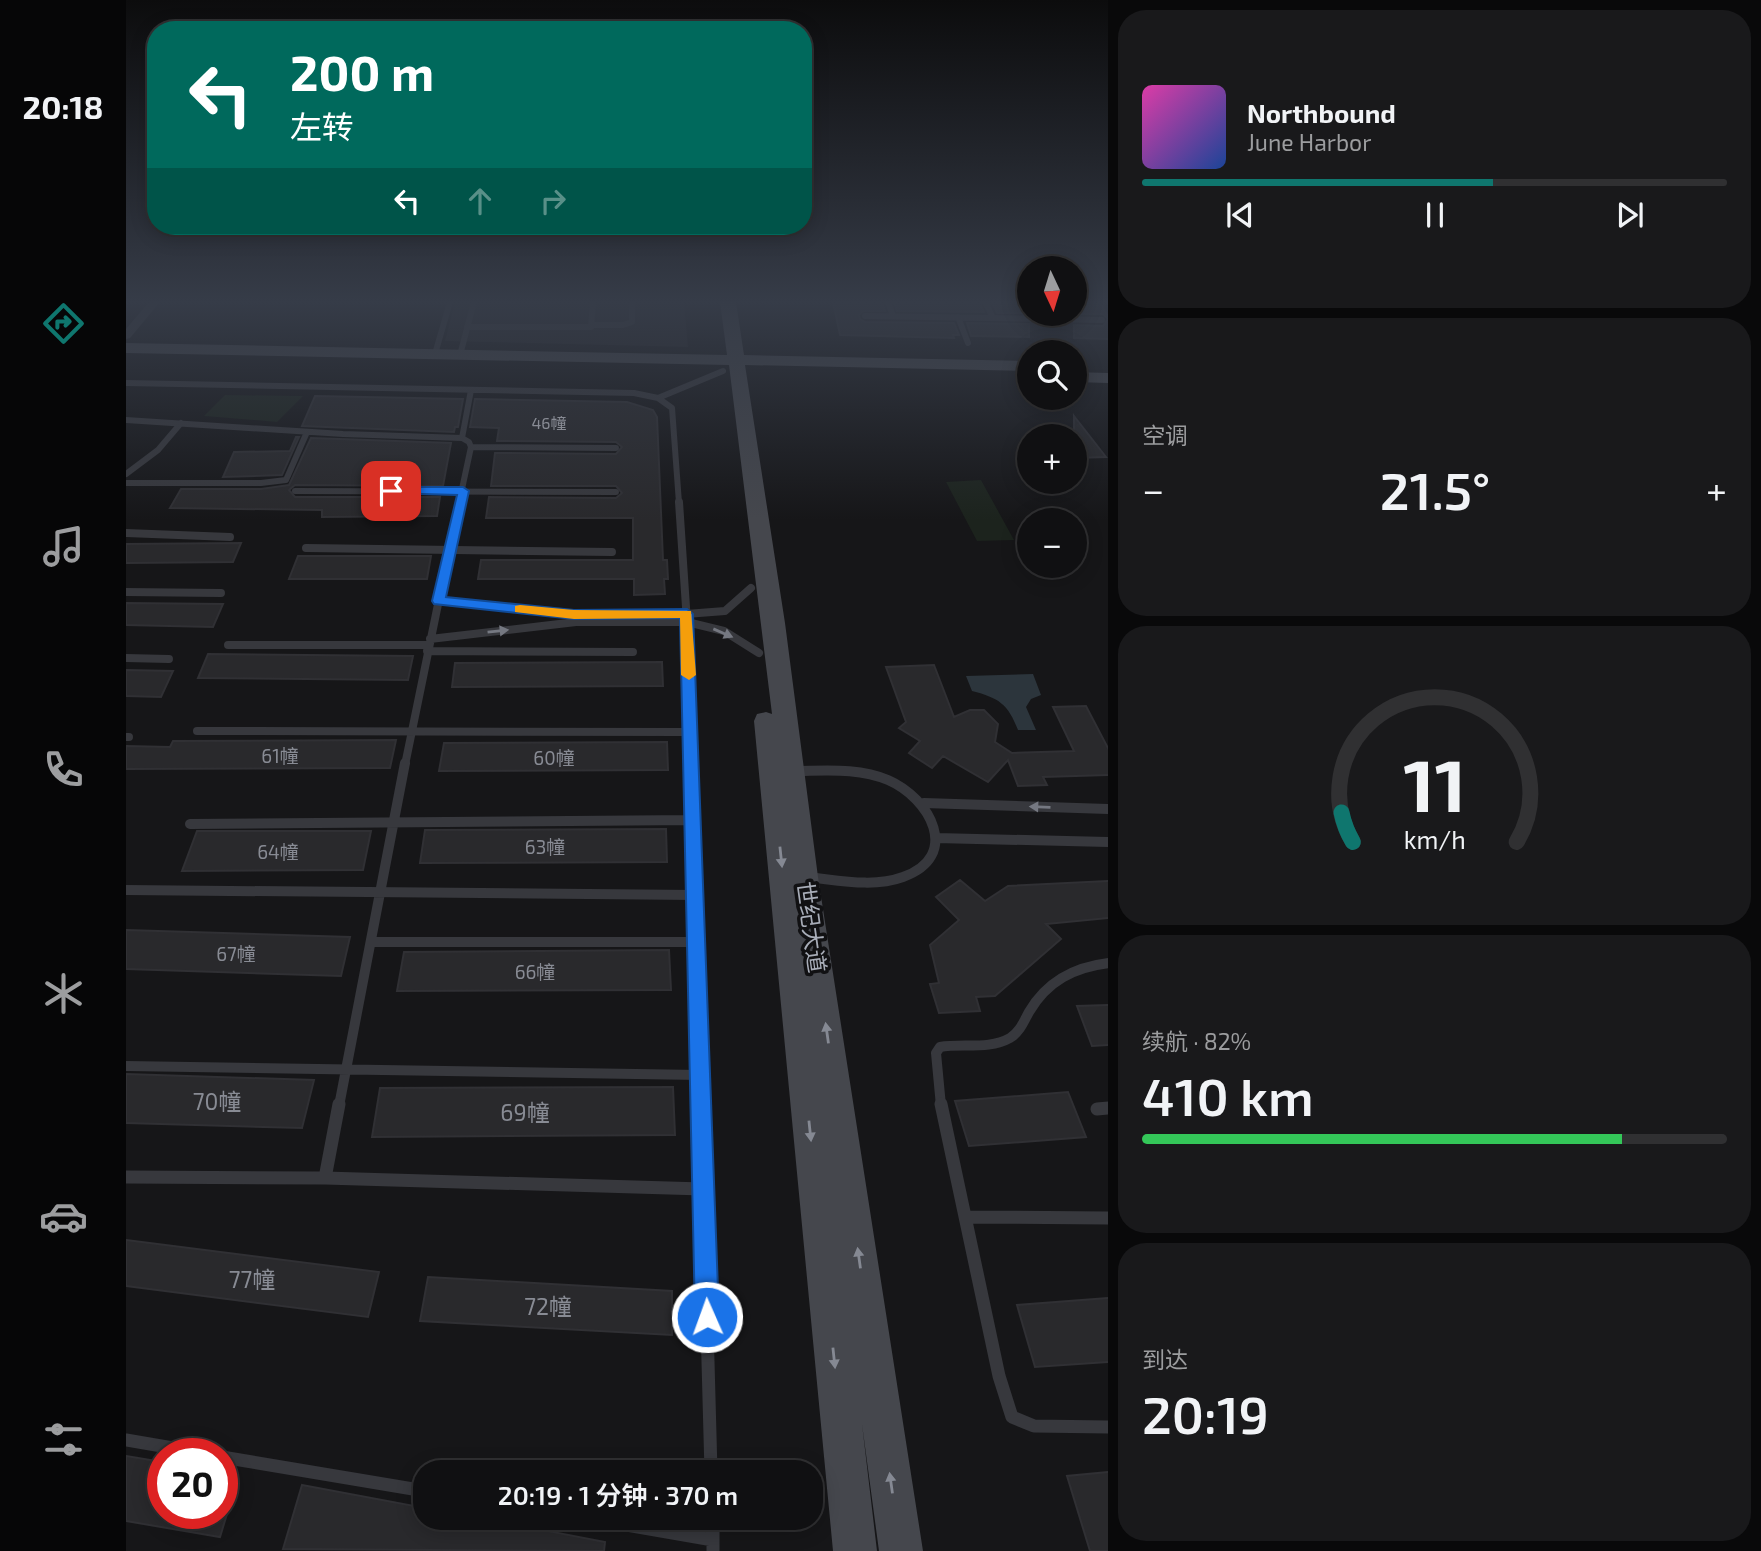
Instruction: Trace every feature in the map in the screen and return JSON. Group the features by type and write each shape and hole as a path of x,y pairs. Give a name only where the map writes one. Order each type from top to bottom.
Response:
{"street":[{"name":"世纪大道","path":"730,374 855,1551"},
{"name":"世纪大道","path":"731,374 774,623 804,877 901,1551"},
{"path":"963,374 1017,377"},
{"path":"1087,377 1108,378"}],"lane":[{"path":"658,398 709,374"},
{"path":"126,383 634,393 658,398 672,408 687,618 711,1460"},
{"path":"462,438 471,390"},
{"path":"126,420 307,432 462,438 471,447 617,447"},
{"path":"128,470 158,450 181,423"},
{"path":"126,483 141,486 185,481 286,480 307,432"},
{"path":"325,1178 411,731 471,447"},
{"path":"295,491 616,492"},
{"path":"126,533 230,537"},
{"path":"306,548 612,552"},
{"path":"429,645 576,622 687,618 725,611 751,588"},
{"path":"126,592 221,593"},
{"path":"439,601 574,614 687,618 724,631 759,653"},
{"path":"228,645 429,645 633,652"},
{"path":"126,658 169,659"},
{"path":"197,731 690,732"},
{"path":"790,771 865,774 887,779 907,789 924,803 934,821 936,838 932,854 921,868 905,877 884,881 804,877"},
{"path":"924,803 1108,809"},
{"path":"190,824 693,821"},
{"path":"936,838 1108,842"},
{"path":"126,890 695,895"},
{"path":"370,942 696,942"},
{"path":"1108,963 1084,965 1062,974 1031,1008 1011,1038 991,1044 950,1044 940,1047 936,1053 943,1114 999,1376 1012,1417 1034,1426 1108,1427"},
{"path":"126,1066 700,1075"},
{"path":"126,1177 325,1178 703,1189"},
{"path":"965,1217 1108,1217"},
{"path":"126,1440 147,1444"},
{"path":"238,1460 413,1489"},
{"path":"642,1530 713,1545"}],"shaded area":[{"path":"225,395 303,396 277,422 204,416"},
{"path":"981,480 1014,540 977,541 946,482"},
{"path":"1033,674 1041,695 1031,699 1026,707 1036,730 1018,730 1006,708 989,696 972,691 966,676"}],"building":[{"path":"315,396 463,399 458,427 455,427 454,432 302,426"},
{"path":"475,399 627,402 653,410 657,417 663,560 667,560 668,579 664,579 665,594 634,595 634,579 478,579 481,560 633,560 633,518 486,518 489,497 616,498 622,493 616,486 491,486 495,453 616,454 622,447 616,442 497,441 499,428 470,427"},
{"path":"1087,433 1106,457 1087,458"},
{"path":"296,437 299,437 282,475 223,477 234,452 290,451"},
{"path":"311,438 451,443 443,486 295,485 289,490 295,497 440,497 437,516 322,517 322,510 170,508 181,489 261,489 289,485"},
{"path":"241,543 233,562 126,563 126,544"},
{"path":"298,556 431,556 427,579 289,579"},
{"path":"126,603 223,604 213,627 126,625"},
{"path":"208,654 413,656 408,680 198,678"},
{"path":"662,662 663,686 452,687 455,663"},
{"path":"934,665 954,717 970,710 984,710 998,724 995,742 1012,753 1074,751 1053,707 1086,706 1108,748 1108,775 1043,777 1047,785 1018,786 1008,760 988,782 943,756 932,768 909,753 920,741 899,728 906,722 886,667"},
{"path":"126,670 173,671 161,697 126,696"},
{"path":"396,740 390,768 126,769 126,746 170,747 173,741"},
{"path":"667,742 668,770 439,771 444,743"},
{"path":"666,829 667,862 420,863 425,830"},
{"path":"197,831 371,831 363,870 182,871"},
{"path":"960,880 985,901 1008,886 1108,881 1108,918 1046,924 1061,939 995,996 976,997 980,1011 939,1013 930,984 939,983 930,945 959,920 936,897"},
{"path":"126,930 350,937 341,976 126,969"},
{"path":"669,950 671,990 397,991 404,952"},
{"path":"1108,1005 1108,1045 1092,1046 1077,1006"},
{"path":"126,1074 314,1080 302,1128 126,1123"},
{"path":"673,1087 675,1135 372,1137 380,1088"},
{"path":"1068,1092 1086,1137 969,1146 955,1101"},
{"path":"126,1240 379,1272 368,1317 126,1286"},
{"path":"428,1277 672,1291 672,1335 420,1321"},
{"path":"1108,1298 1108,1362 1035,1367 1017,1305"},
{"path":"126,1456 147,1459 147,1525 126,1521"},
{"path":"1108,1472 1108,1551 1090,1551 1067,1476"},
{"path":"302,1485 413,1506 413,1530 543,1530 605,1542 604,1551 283,1549"},
{"path":"173,1529 222,1529 220,1537"}],"slow traffic":[{"path":"520,609 574,614 687,614 689,675"}],"route":[{"path":"391,491 463,491 439,601 574,614 687,614 707,1317"}]}
